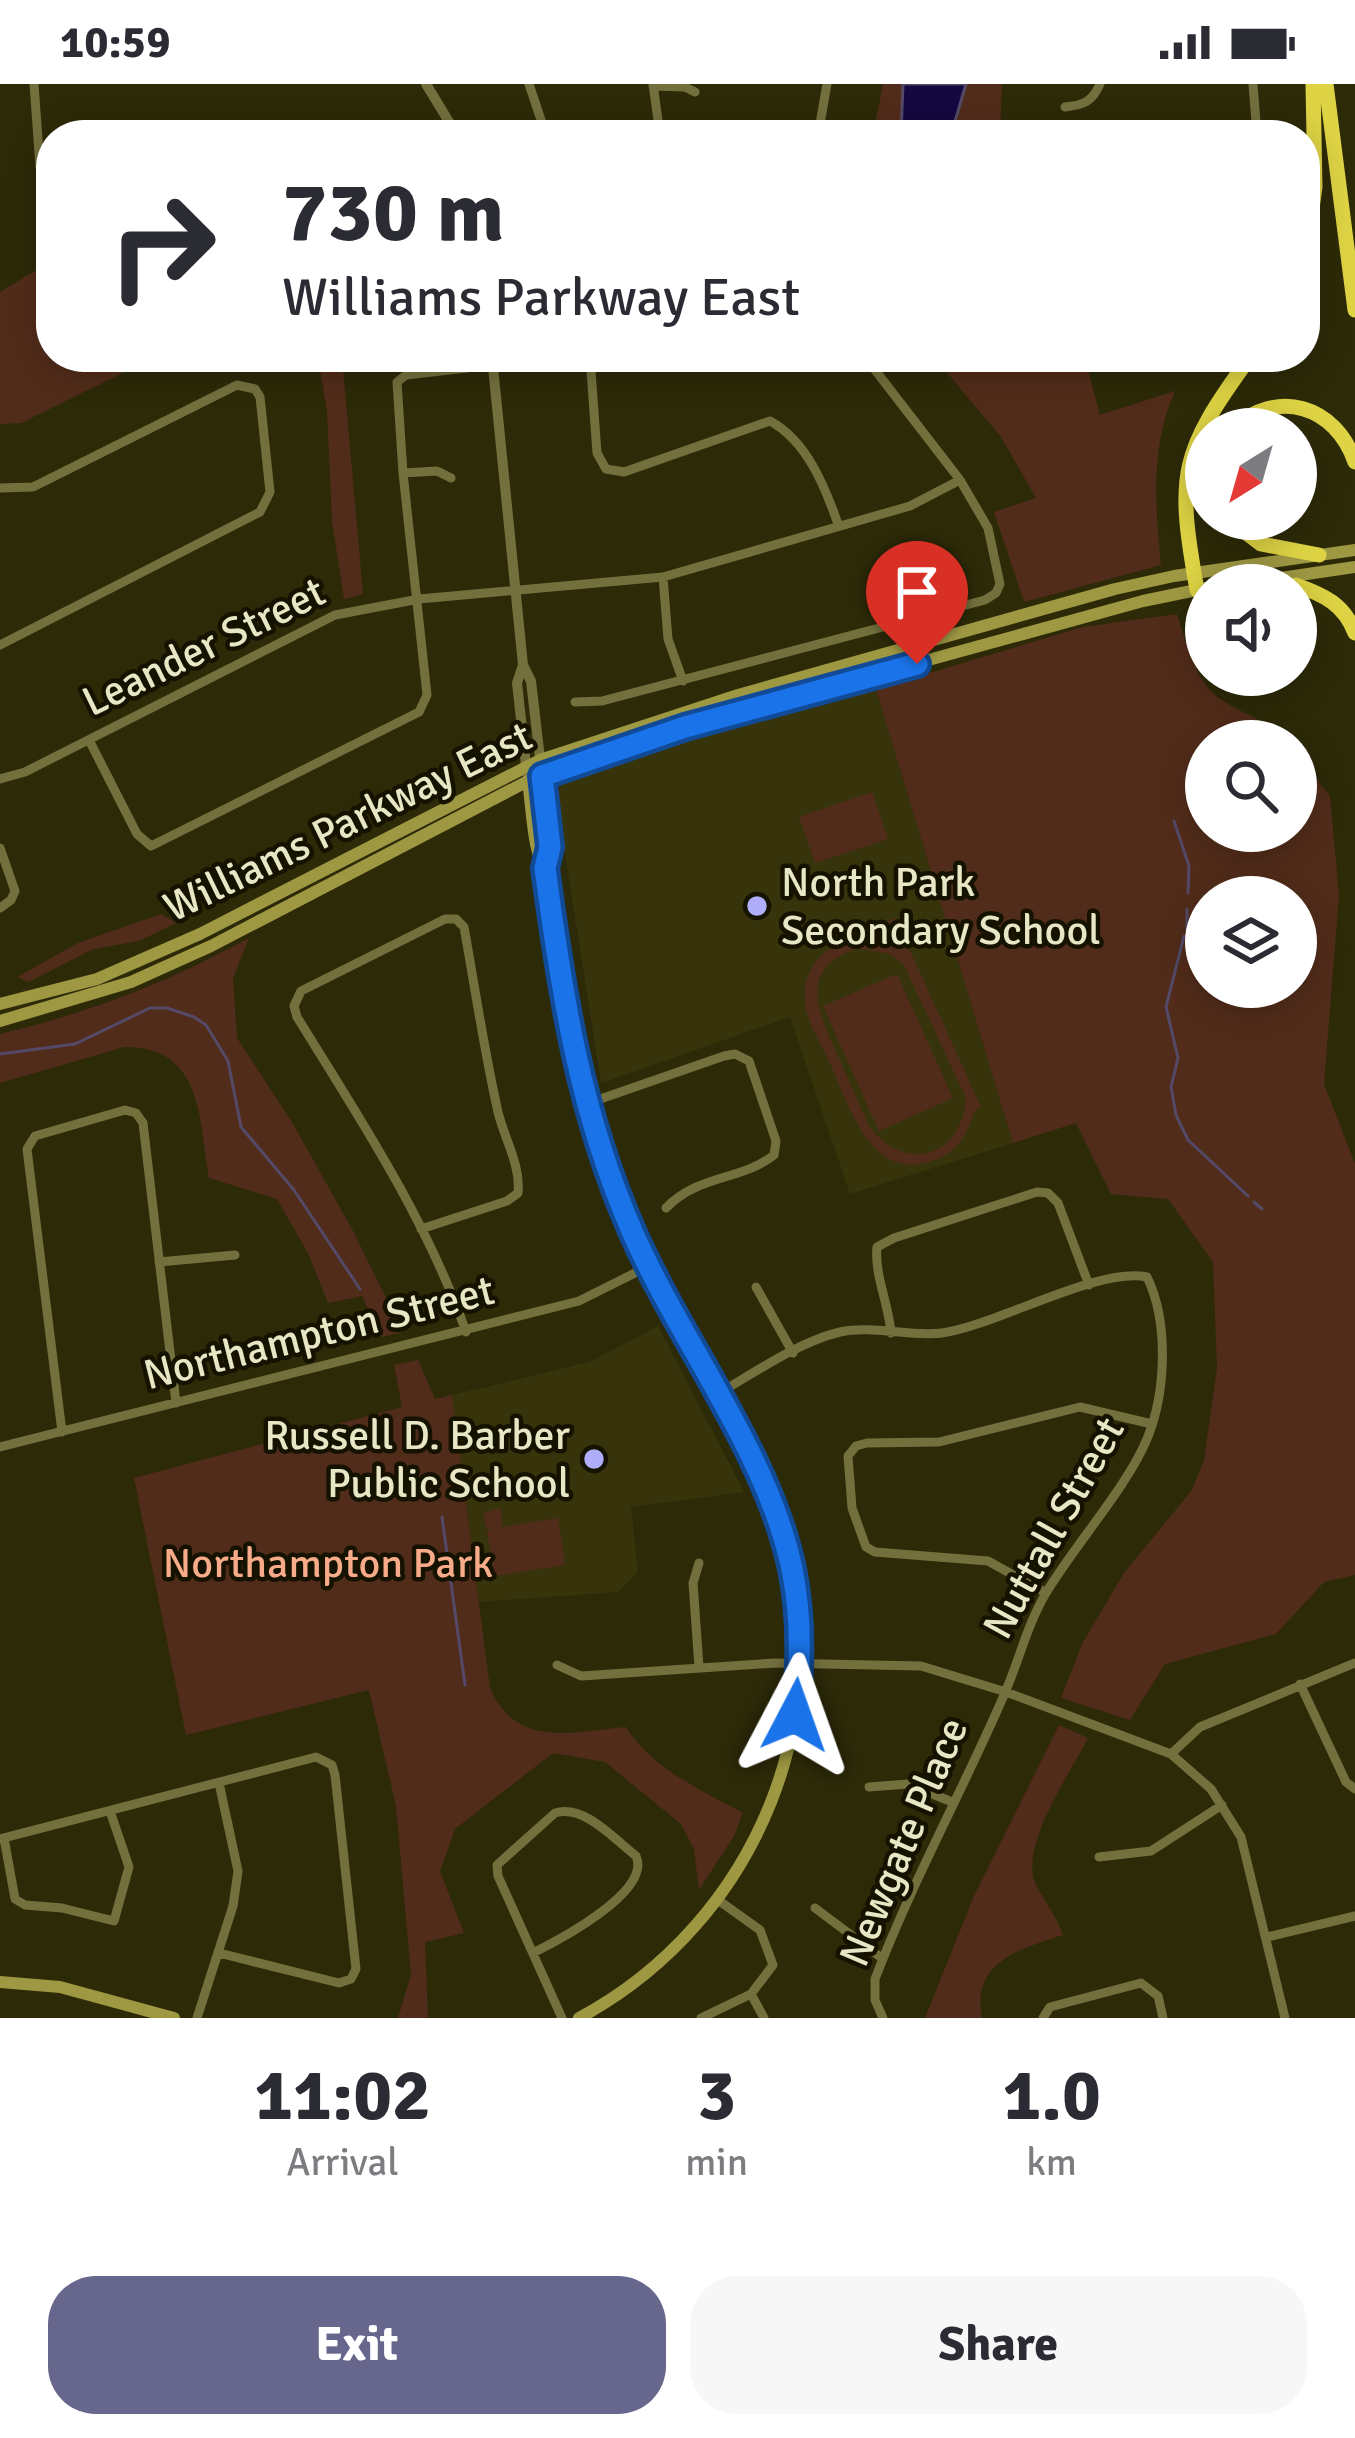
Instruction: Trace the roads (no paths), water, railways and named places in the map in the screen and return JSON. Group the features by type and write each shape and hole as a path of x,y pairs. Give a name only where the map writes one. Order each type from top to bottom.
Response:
{"highway":[{"path":"1313,84 1314,120"},
{"path":"1327,84 1355,310"},
{"path":"1195,564 1184,503 1187,461 1199,432 1240,372"},
{"path":"1317,416 1336,428 1355,462"},
{"path":"1256,540 1319,555"},
{"path":"1317,594 1333,600 1350,619 1355,633"}],"main road":[{"name":"Williams Parkway East","path":"1282,564 1355,550"},
{"path":"1317,573 1355,567"},
{"name":"Williams Parkway East","path":"0,1004 97,979 200,934 533,763 738,695 1115,590 1185,585"},
{"name":"Williams Parkway East","path":"0,1021 131,982 211,946 535,779 685,727 1185,588"},
{"path":"535,779 550,847 545,868 568,1026 596,1141 649,1266 764,1484 796,1594 800,1663 791,1739 779,1786 750,1851 718,1900 664,1961 579,2018"},
{"path":"0,1982 60,1987 174,2018"}],"street":[{"path":"34,84 37,120"},
{"path":"426,84 448,120"},
{"path":"530,84 541,120"},
{"path":"821,120 827,84"},
{"path":"1065,107 1082,106 1093,99 1100,84"},
{"path":"1253,84 1256,120"},
{"path":"658,120 653,85 695,92"},
{"path":"89,740 137,834 151,846 418,712 427,695 397,382 406,375 426,372"},
{"path":"494,372 523,664 530,681 535,779"},
{"path":"591,372 598,453 606,469 624,472 770,421 783,428 822,479 838,524"},
{"path":"574,702 602,701 683,681 985,600 996,593 1000,584 988,528 960,480 877,372"},
{"path":"0,488 33,487 237,385 255,389 260,397 270,492 260,512 0,645"},
{"path":"403,473 437,471 451,478"},
{"name":"Leander Street","path":"0,779 25,772 335,615 419,598 663,577 910,506 960,480"},
{"path":"663,577 668,640 683,681"},
{"path":"0,848 15,891 0,908"},
{"path":"422,1229 507,1201 518,1193 519,1180 485,1054 464,926 456,920 445,919 302,992 294,1006 447,1276 466,1332"},
{"path":"586,1104 724,1056 735,1054 749,1061 776,1141 774,1155 692,1186 666,1208"},
{"path":"62,1432 27,1154 35,1136 125,1110 136,1113 143,1123 176,1403"},
{"path":"891,1334 877,1247 1036,1192 1048,1193 1058,1203 1089,1285"},
{"path":"159,1262 235,1255"},
{"name":"Northampton Street","path":"0,1448 579,1301 649,1266"},
{"name":"Nuttall Street","path":"716,1394 842,1332 945,1333 1089,1285 1147,1277 1160,1332 1160,1376 1146,1443 1046,1593 1006,1692"},
{"path":"756,1287 793,1353"},
{"path":"1046,1593 988,1561 875,1552 866,1547 852,1508 848,1456 856,1446 867,1443 939,1442 1080,1407 1152,1424"},
{"path":"699,1563 694,1583 699,1667"},
{"path":"557,1665 581,1676 800,1663 921,1666 1006,1692 1171,1754 1222,1805 1248,1856 1286,2018"},
{"path":"1171,1754 1200,1727 1355,1663"},
{"path":"1300,1684 1346,1782 1355,1789"},
{"name":"Newgate Place","path":"884,2018 873,1989 883,1959 1006,1692"},
{"path":"110,1810 129,1867 114,1921 14,1899 2,1838 110,1810 219,1784 316,1757 332,1765 356,1969 351,1979 339,1983 219,1953"},
{"path":"197,2018 219,1953 238,1871 219,1784"},
{"path":"869,1787 908,1784 952,1802"},
{"path":"1099,1857 1151,1851 1222,1805"},
{"path":"533,1953 587,1924 637,1880 640,1865 636,1856 568,1809 555,1813 497,1865 498,1876 562,2018"},
{"path":"701,2018 751,1994 771,1972 773,1957 760,1930 718,1900"},
{"path":"815,1908 883,1959"},
{"path":"1267,1937 1355,1916"},
{"path":"1043,2018 1050,2007 1141,1983 1158,1996 1163,2018"},
{"path":"751,1994 764,2018"}],"waterway":[{"path":"1174,821 1189,876"},
{"path":"1184,936 1166,1007 1178,1058 1171,1087 1176,1115 1188,1140 1248,1196"},
{"path":"0,1054 75,1044 150,1008 194,1017 206,1025 228,1061 241,1127 294,1190 360,1289"},
{"path":"1254,1202 1262,1209"},
{"path":"442,1517 465,1685"}],"place":[{"name":"North Park Secondary School","path":"757,906"},
{"name":"Russell D. Barber Public School","path":"594,1459"}],"park label":[{"name":"Northampton Park","path":"328,1563"}]}
